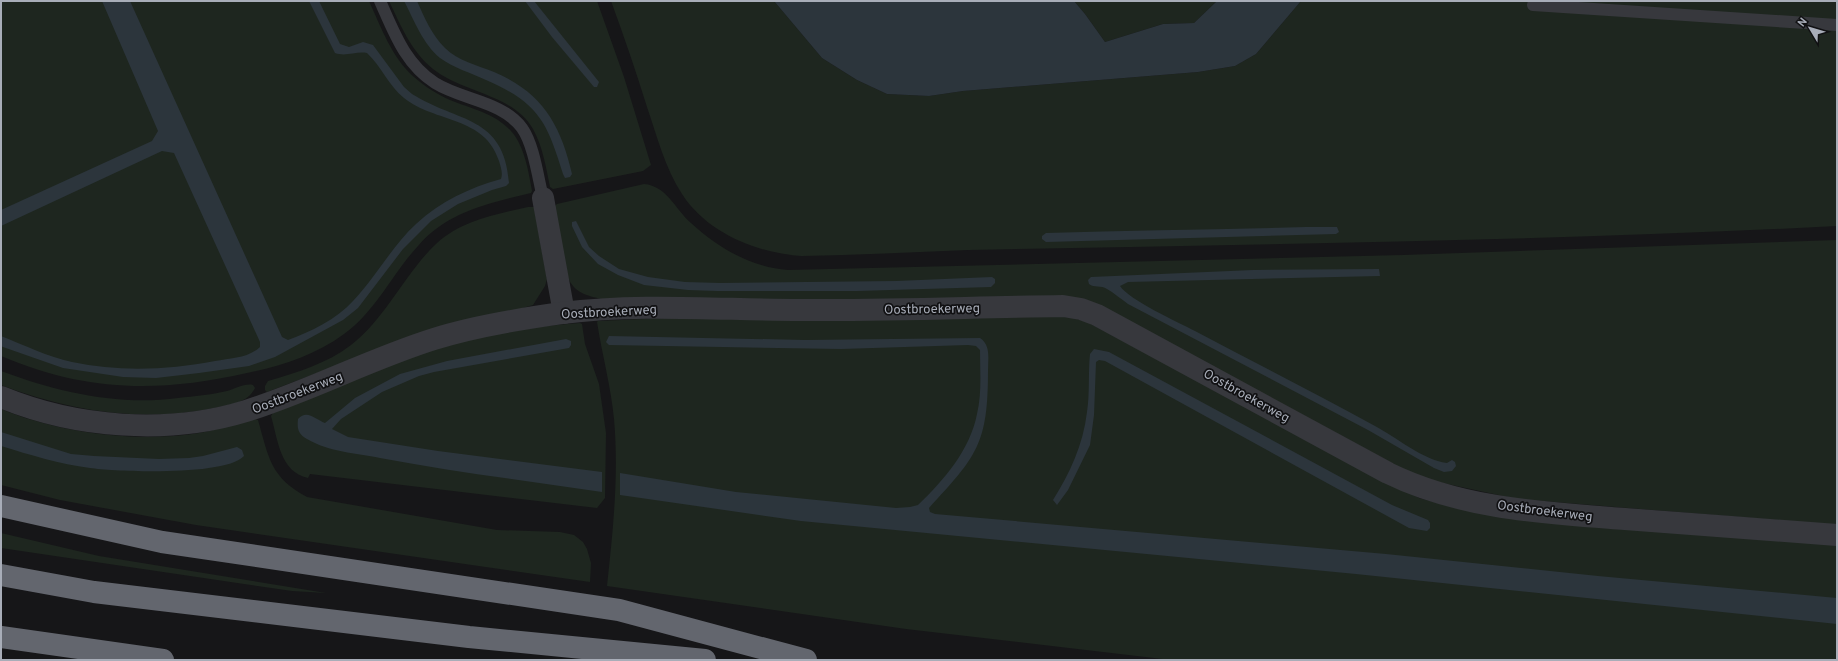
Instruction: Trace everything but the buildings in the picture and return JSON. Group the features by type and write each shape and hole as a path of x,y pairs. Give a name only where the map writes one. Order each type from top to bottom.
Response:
{"highway":[{"path":"1,506 162,542 619,610 806,660"},
{"path":"1,575 94,592 469,637 705,660"},
{"path":"1,637 163,660"}],"street":[{"path":"543,198 564,313"},
{"name":"Oostbroekerweg","path":"1,397 38,410 98,422 148,425 191,422 249,410 435,339 486,326 564,313 656,308 806,310 1062,306 1081,309 1097,315 1388,473 1432,492 1484,503 1556,513 1837,535"}],"lane":[{"path":"380,1 398,41 409,59 422,73 450,91 493,107 510,117 522,128 529,143 543,198"},
{"path":"1533,5 1837,25"}],"shaded area":[{"path":"1,1 369,1 393,51 399,61 414,77 426,87 445,98 488,114 497,119 512,132 523,153 532,191 531,193 470,210 455,217 429,234 400,268 375,303 355,325 322,348 298,359 260,370 214,379 183,384 152,386 122,386 93,382 63,377 32,368 1,356"},
{"path":"102,1 130,1 282,337 288,340 323,324 347,308 407,233 435,209 467,191 501,179 502,175 499,161 492,146 483,136 458,122 416,106 404,98 394,88 367,53 335,53 309,1 319,1 340,44 349,47 363,42 373,45 404,87 412,94 476,124 488,133 498,144 505,161 509,183 506,186 458,204 431,221 403,249 358,308 343,320 275,357 249,366 156,378 123,377 63,368 3,347 1,346 1,336 63,360 108,367 144,369 197,364 233,358 255,351 260,347 260,342 174,153 162,151 1,226 1,210 152,141 158,131"},
{"path":"389,1 597,1 624,77 651,165 643,171 553,189 550,187 544,158 539,143 533,129 524,117 513,108 500,101 458,84 433,69 425,62 402,29"},
{"path":"404,1 417,1 432,32 440,43 450,52 474,65 511,80 525,89 537,100 547,112 562,140 572,174 570,177 565,178 546,127 529,106 518,97 504,89 457,68 440,58 424,39"},
{"path":"525,1 534,1 599,82 597,87 594,87 552,37"},
{"path":"611,1 774,1 822,58 857,80 887,94 929,96 963,91 1198,72 1235,66 1256,54 1301,1 1837,1 1837,226 1511,239 968,250 801,256 767,251 734,238 719,230 692,208 682,194 671,174 662,152"},
{"path":"774,1 1074,1 1105,42 1163,24 1194,23 1217,1 1301,1 1256,54 1235,66 1198,72 963,91 929,96 887,94 857,80 822,58"},
{"path":"1074,1 1217,1 1194,23 1163,24 1105,42"},
{"path":"644,184 659,189 691,223 724,248 736,255 761,265 788,270 1403,255 1837,240 1837,525 1517,499 1424,479 1121,317 831,302 602,299 577,290 570,282 568,277 554,207 557,204"},
{"path":"528,207 534,207 547,279 545,286 533,305 351,360 267,392 265,390 265,386 268,381 301,371 322,362 341,352 364,334 375,322 425,255 447,235 480,219"},
{"path":"576,221 589,247 599,256 619,269 648,277 685,282 720,283 896,281 992,277 995,279 995,283 991,287 857,291 717,291 688,290 644,285 618,275 598,264 582,247 572,226 572,222"},
{"path":"1337,227 1339,232 1336,234 1046,242 1042,239 1042,236 1046,233"},
{"path":"1379,269 1380,276 1128,282 1120,286 1125,292 1143,304 1352,414 1419,453 1429,458 1447,463 1452,460 1455,462 1456,466 1452,471 1444,472 1434,468 1368,430 1128,304 1107,289 1089,284 1088,280 1091,277 1253,270"},
{"path":"1054,316 1074,318 1087,322 1419,498 1460,509 1837,544 1837,660 1171,660 906,629 607,586 615,502 616,461 613,407 599,334 598,321 667,318"},
{"path":"580,323 582,324 585,344 599,384 606,433 605,498 597,508 310,474 308,478 299,475 291,469 278,445 271,416 273,413 387,366 434,349 487,335"},
{"path":"609,336 805,340 980,338 986,344 988,357 986,416 982,433 969,461 929,508 930,512 935,514 1386,554 1598,576 1837,598 1837,624 1356,574 801,521 620,495 620,473 736,492 896,508 918,505 955,464 974,427 980,398 980,350 976,346 968,345 841,349 609,345 606,342"},
{"path":"566,339 571,341 569,348 419,376 382,392 341,419 332,429 348,437 438,451 602,472 602,492 463,472 343,452 315,443 304,437 299,431 298,419 301,416 308,415 325,423 355,398 400,374 447,361"},
{"path":"1094,349 1109,352 1392,505 1428,520 1430,523 1430,528 1427,531 1409,528 1105,361 1099,360 1096,362 1094,415 1090,445 1068,490 1057,505 1053,500 1065,480 1075,458 1085,424 1088,405 1090,354"},
{"path":"1,371 22,379 66,391 110,399 155,400 209,394 227,391 247,385 253,385 255,388 252,393 243,400 214,408 187,412 132,414 79,408 27,394 1,385"},
{"path":"1,409 48,424 73,430 124,436 175,436 199,433 255,419 258,420 269,456 278,474 295,490 307,497 497,530 560,532 574,535 583,542 587,549 591,563 590,582 196,525 60,500 1,485"},
{"path":"1,432 71,454 159,459 189,458 237,447 242,450 244,456 233,462 216,467 195,470 123,471 90,468 56,462 1,446"},
{"path":"1,533 99,556 326,593 292,591 1,548"}]}
